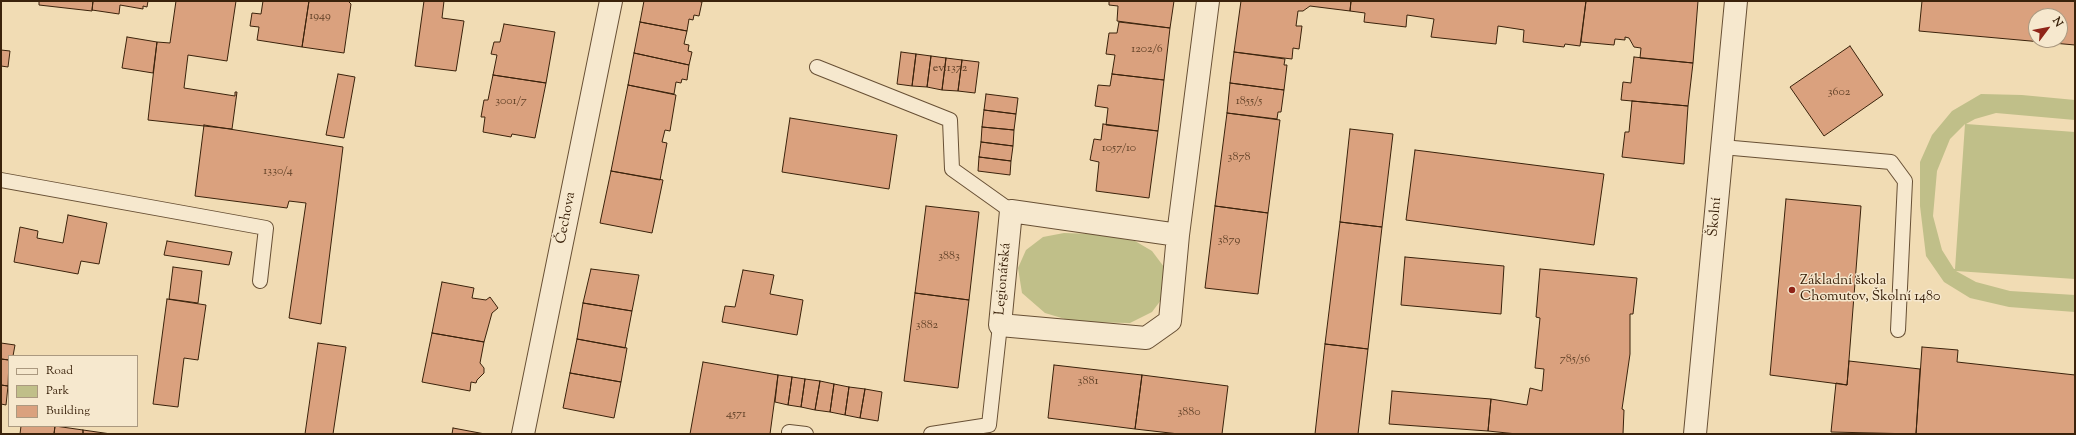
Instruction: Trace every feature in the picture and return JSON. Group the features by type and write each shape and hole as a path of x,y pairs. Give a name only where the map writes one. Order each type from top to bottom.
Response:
{"street":[{"name":"Čechova","path":"523,434 611,1"},
{"name":"Legionářská","path":"1011,211 1000,325 1146,338 1170,321 1178,235 1208,1"},
{"name":"Školní","path":"1696,434 1736,1"},
{"path":"1011,211 1178,235"}],"lane":[{"path":"817,67 950,120 952,169 1011,211"},
{"path":"1722,147 1891,162 1905,181 1898,330"},
{"path":"1,180 266,228 260,280"},
{"path":"931,434 989,425 1000,325"},
{"path":"789,432 806,434"}],"green space":[{"path":"1981,94 2022,95 2075,100 2075,120 1996,113 1975,119 1966,124 2075,132 2075,279 1956,271 1976,282 2010,291 2075,295 2075,312 2009,307 1970,298 1944,282 1926,256 1920,206 1920,162 1932,135 1952,111","holes":["1965,124 1955,269 1942,250 1933,216 1937,171 1950,139"]},
{"path":"1064,233 1096,234 1135,241 1152,251 1164,267 1166,273 1167,292 1152,312 1130,323 1075,322 1045,313 1022,293 1018,268 1026,250 1043,237"}],"building":[{"path":"39,1 93,1 92,11 39,5"},
{"path":"93,1 148,1 147,7 143,6 143,9 120,5 119,14 92,10"},
{"path":"176,1 236,1 227,61 188,55 184,88 235,96 235,92 237,92 232,129 148,120 157,42 170,43"},
{"path":"263,1 309,1 302,47 257,40 259,27 250,26 252,13 261,14"},
{"path":"309,1 348,1 351,4 344,53 302,47"},
{"path":"424,1 444,1 442,18 464,21 456,71 415,66"},
{"path":"644,1 702,2 699,16 694,15 693,20 689,19 687,31 640,22"},
{"path":"1109,1 1174,1 1170,28 1117,21 1118,6 1109,5"},
{"path":"1241,1 1351,1 1350,11 1310,6 1303,11 1298,11 1296,26 1302,26 1299,49 1293,48 1292,59 1234,52"},
{"path":"1351,1 1586,1 1580,46 1565,44 1564,47 1523,42 1524,30 1498,26 1496,44 1431,37 1434,19 1407,15 1406,27 1364,22 1365,13 1350,11"},
{"path":"1586,1 1698,1 1693,63 1640,58 1641,48 1634,47 1629,38 1625,37 1625,40 1615,39 1614,45 1581,42"},
{"path":"1922,1 2075,1 2075,45 2068,44 2068,8 2028,8 2028,41 1919,31"},
{"path":"640,22 687,31 684,44 689,45 688,51 692,52 689,65 634,53"},
{"path":"1119,22 1170,28 1164,80 1112,74 1115,55 1106,54 1109,33 1117,33"},
{"path":"504,24 555,32 546,83 493,75 497,55 491,54 494,42 500,42"},
{"path":"127,37 157,42 153,73 122,68"},
{"path":"1850,46 1883,95 1824,136 1790,87"},
{"path":"1,50 10,51 8,67 1,66"},
{"path":"901,52 916,54 912,86 897,84"},
{"path":"1234,52 1285,59 1284,65 1287,65 1284,90 1230,83"},
{"path":"634,53 689,65 687,80 682,79 681,83 676,82 674,94 628,85"},
{"path":"916,54 931,56 927,87 912,86"},
{"path":"931,56 946,58 942,90 927,87"},
{"path":"1634,57 1693,63 1688,106 1621,100 1623,82 1631,83"},
{"path":"946,58 962,60 958,91 942,90"},
{"path":"962,60 979,62 975,93 958,91"},
{"path":"338,74 355,77 344,138 326,135"},
{"path":"1112,74 1164,80 1158,131 1106,125 1108,108 1095,106 1098,85 1110,86"},
{"path":"493,75 546,83 535,138 512,134 511,137 483,132 485,117 481,117 484,100 488,100"},
{"path":"1230,83 1284,90 1281,112 1278,112 1277,119 1227,113"},
{"path":"628,85 676,95 670,131 665,130 662,142 667,143 660,180 611,171"},
{"path":"986,94 1018,98 1016,114 984,110"},
{"path":"1632,101 1688,106 1684,164 1622,157 1625,132 1629,132"},
{"path":"984,110 1016,114 1014,130 982,127"},
{"path":"1227,113 1280,120 1268,213 1215,206"},
{"path":"790,118 897,135 889,189 782,172"},
{"path":"1103,124 1158,131 1149,198 1096,191 1099,162 1090,160 1094,139 1101,140"},
{"path":"204,125 343,147 321,324 289,318 306,203 289,201 287,208 195,196"},
{"path":"982,127 1014,130 1013,146 981,142"},
{"path":"1350,129 1393,134 1382,227 1340,222"},
{"path":"981,142 1013,146 1011,161 979,157"},
{"path":"1415,150 1604,174 1594,245 1406,220"},
{"path":"979,157 1011,161 1010,175 978,171"},
{"path":"611,171 663,180 652,233 600,223"},
{"path":"1786,199 1861,206 1847,385 1770,375"},
{"path":"926,206 979,212 969,300 915,293"},
{"path":"1215,206 1268,213 1258,294 1205,288"},
{"path":"68,215 107,223 99,264 81,261 78,274 14,262 20,227 38,231 37,238 63,243"},
{"path":"1340,222 1382,227 1368,349 1325,344"},
{"path":"167,241 232,252 229,265 164,255"},
{"path":"1405,257 1504,266 1501,314 1401,305"},
{"path":"173,267 202,271 198,303 169,299"},
{"path":"591,269 639,275 632,311 583,303"},
{"path":"1540,269 1637,278 1633,314 1630,314 1630,354 1622,409 1624,410 1623,434 1517,434 1488,431 1491,399 1527,405 1530,388 1542,391 1544,369 1535,368 1540,318 1536,317"},
{"path":"743,270 774,275 770,294 803,300 797,335 722,322 725,306 735,307"},
{"path":"442,282 474,288 472,298 486,300 490,297 498,308 492,313 484,342 432,333"},
{"path":"915,293 969,300 958,388 904,381"},
{"path":"167,299 206,305 198,360 184,358 178,407 153,404"},
{"path":"583,303 632,311 625,348 577,339"},
{"path":"432,333 484,342 480,363 484,368 484,373 476,383 471,382 470,391 422,382"},
{"path":"577,339 627,348 621,382 570,373"},
{"path":"1,343 15,345 13,355 8,355 8,360 1,359"},
{"path":"318,343 346,347 333,434 305,434"},
{"path":"1325,344 1368,349 1358,434 1315,434"},
{"path":"1922,347 1958,350 1957,362 2075,375 2075,434 1916,434"},
{"path":"1,359 8,360 8,386 1,385"},
{"path":"1849,361 1920,369 1916,434 1831,432 1836,383 1847,385"},
{"path":"703,362 778,375 770,434 690,434"},
{"path":"1054,365 1142,375 1135,429 1048,418"},
{"path":"570,373 621,382 614,418 563,408"},
{"path":"778,375 792,377 788,405 775,402"},
{"path":"1142,375 1228,386 1222,434 1179,434 1135,429"},
{"path":"792,377 805,379 801,407 788,405"},
{"path":"805,379 820,381 815,410 801,407"},
{"path":"820,381 834,384 830,412 815,410"},
{"path":"834,384 849,387 845,415 830,412"},
{"path":"1,385 8,386 6,405 1,404"},
{"path":"849,387 865,389 860,418 845,415"},
{"path":"865,389 882,392 878,421 860,418"},
{"path":"1392,391 1491,399 1488,431 1389,424"},
{"path":"21,427 55,427 54,434 20,434"},
{"path":"55,427 83,430 83,434 54,434"},
{"path":"453,428 485,434 452,434"},
{"path":"83,430 111,434 83,434"}],"place":[{"name":"Základní škola Chomutov, Školní 1480","path":"1792,290"}]}
